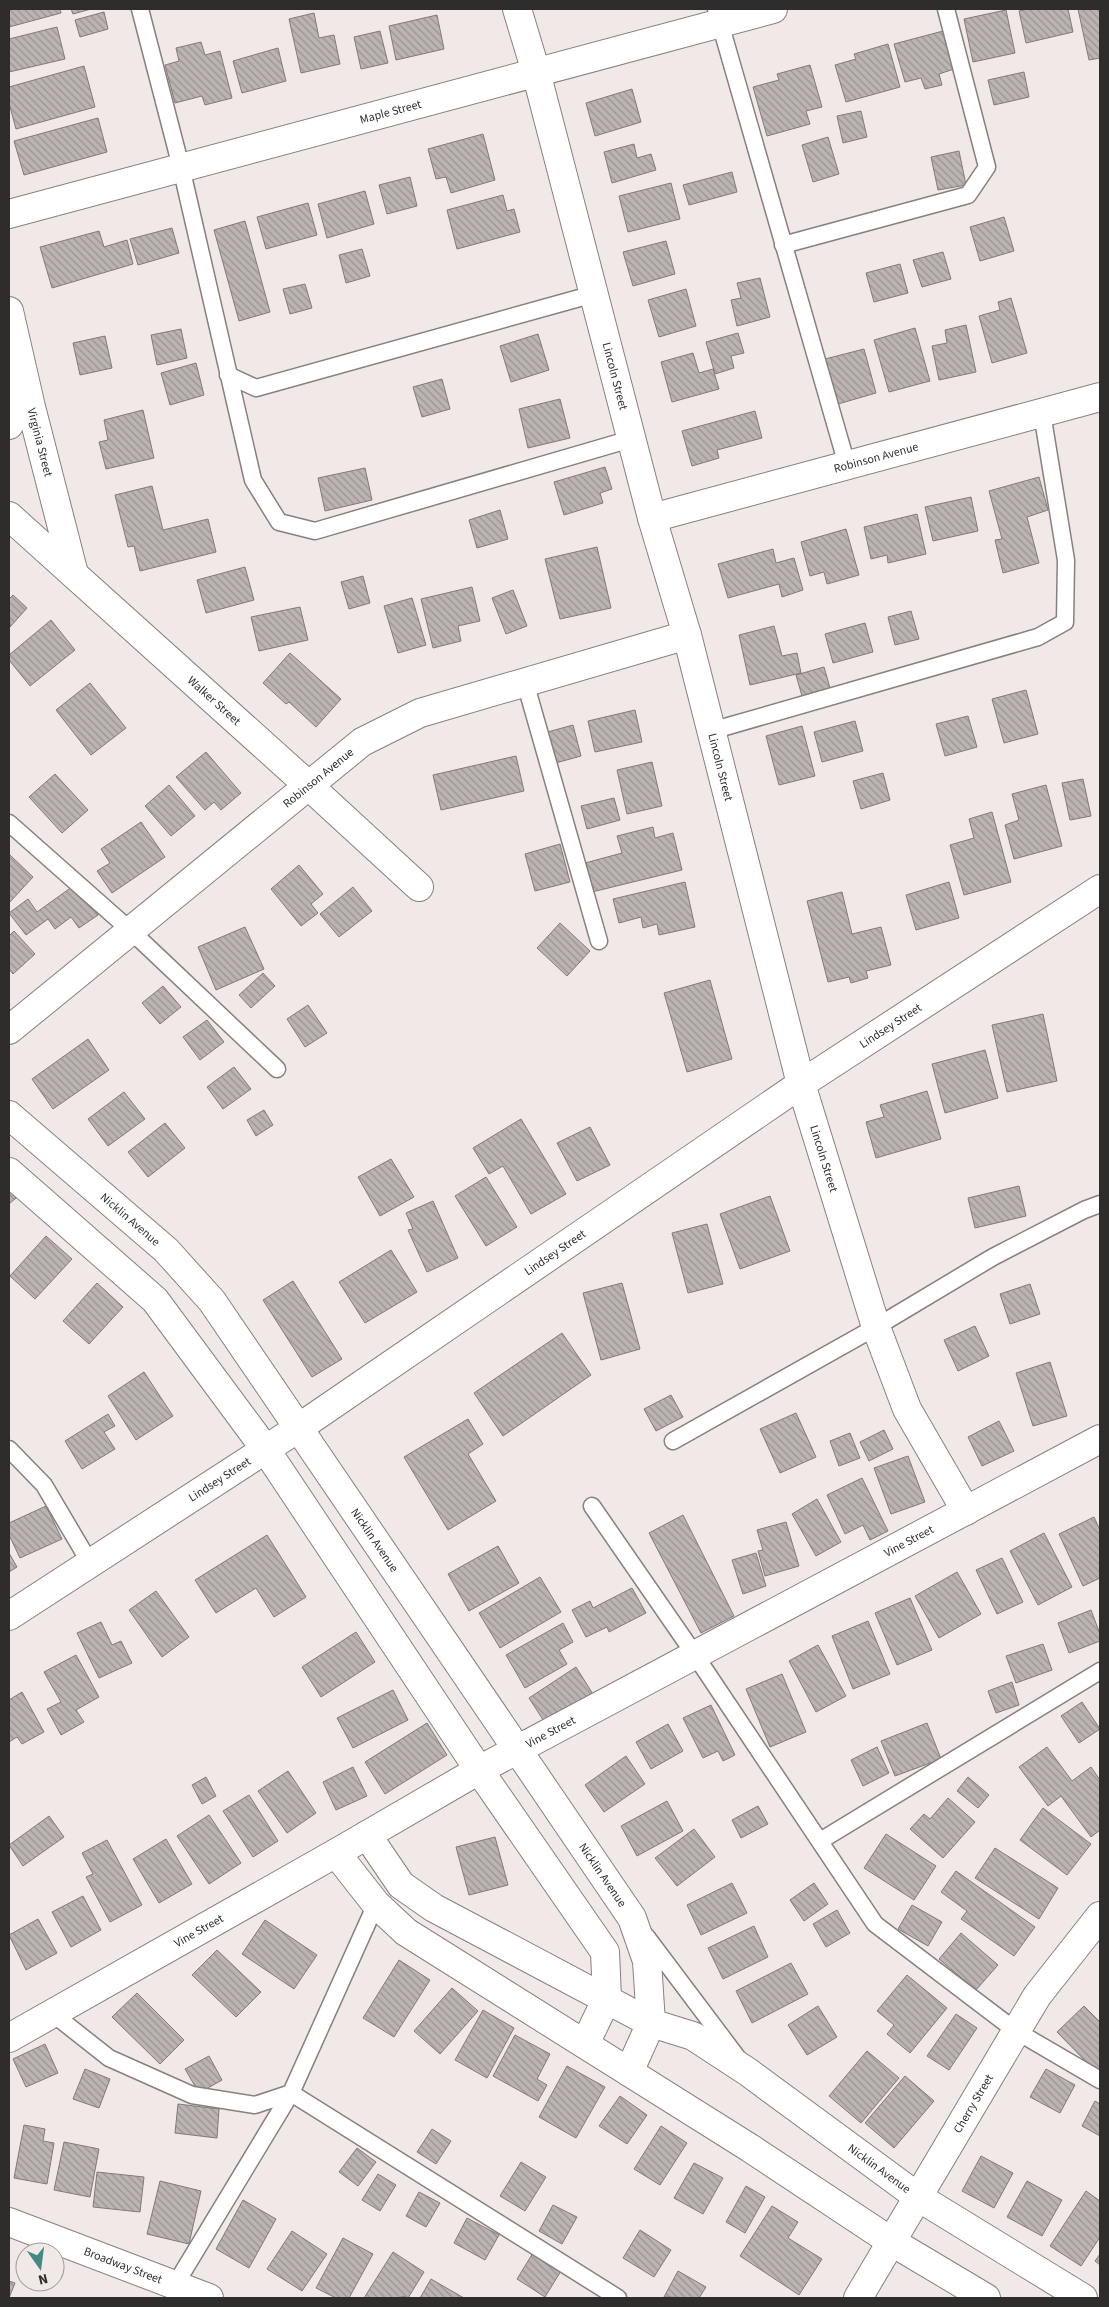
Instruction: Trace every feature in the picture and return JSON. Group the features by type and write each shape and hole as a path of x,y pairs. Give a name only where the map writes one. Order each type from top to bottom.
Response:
{"street":[{"name":"Lincoln Street","path":"517,9 536,72 652,518 687,635 801,1084 876,1327 907,1409 966,1510"},
{"name":"Maple Street","path":"9,214 536,72 717,16 772,9"},
{"name":"Virginia Street","path":"9,311 24,378 74,574"},
{"path":"9,425 16,413 24,378"},
{"name":"Robinson Avenue","path":"652,518 1100,397"},
{"name":"Walker Street","path":"9,516 308,785 418,887"},
{"name":"Robinson Avenue","path":"9,1030 362,742 420,713 687,635"},
{"name":"Lindsey Street","path":"9,1616 266,1450 801,1084 1100,889"},
{"name":"Nicklin Avenue","path":"9,1115 166,1250 212,1301 297,1429 632,1918 648,1961 651,2023 629,2072"},
{"path":"9,1172 155,1300 266,1450 479,1770 606,1952 608,1998 585,2044"},
{"name":"Vine Street","path":"9,2038 479,1770 1100,1439"},
{"name":"Nicklin Avenue","path":"367,1835 401,1885 434,1908 608,1998 651,2023 693,2036 748,2072 918,2197 1083,2298"},
{"path":"336,1853 376,1904 406,1932 629,2072 892,2242 986,2298"},
{"name":"Cherry Street","path":"858,2298 1037,1996 1100,1916"},
{"name":"Broadway Street","path":"9,2222 209,2298"}],"lane":[{"path":"140,9 181,167 252,480 279,522 316,530 631,440"},
{"path":"783,245 968,195 986,167 946,9"},
{"path":"717,16 847,465"},
{"path":"228,375 256,388 594,294"},
{"path":"711,732 1038,637 1065,622 1066,560 1042,413"},
{"path":"525,682 599,941"},
{"path":"9,823 130,930 277,1069"},
{"path":"673,1441 876,1327 994,1258 1084,1210 1100,1204"},
{"path":"9,1449 44,1485 90,1563"},
{"path":"592,1506 696,1654 875,1924 1016,2031 1100,2080"},
{"path":"820,1841 1100,1671"},
{"path":"175,2285 291,2093 376,1904"},
{"path":"632,1918 748,2072"},
{"path":"52,2014 109,2058 192,2095 254,2105 291,2093"},
{"path":"291,2093 618,2298"}],"building":[{"path":"9,9 60,9 61,13 9,27"},
{"path":"71,9 91,9 73,14"},
{"path":"1027,9 1068,9 1073,32 1026,43 1019,11"},
{"path":"1078,9 1100,9 1100,58 1089,60"},
{"path":"1006,10 1015,53 973,62 964,19"},
{"path":"104,12 108,29 80,37 75,20"},
{"path":"314,13 319,38 334,35 340,64 301,73 289,19"},
{"path":"437,15 444,49 396,60 389,26"},
{"path":"57,27 65,59 9,72 9,39"},
{"path":"380,31 388,63 361,69 354,37"},
{"path":"943,31 954,69 939,74 942,85 925,89 921,78 905,82 894,44"},
{"path":"201,42 205,55 220,51 232,98 205,105 202,96 175,103 165,65 179,61 176,48"},
{"path":"888,44 900,87 846,102 835,65 856,59 854,54"},
{"path":"278,48 286,81 242,93 233,61"},
{"path":"810,65 822,107 806,111 810,124 767,136 753,87 779,80 777,74"},
{"path":"84,66 95,107 16,129 9,103 9,87"},
{"path":"1024,72 1029,97 994,105 988,80"},
{"path":"632,89 641,122 595,136 586,103"},
{"path":"861,111 867,137 843,143 837,116"},
{"path":"98,118 107,152 24,175 14,141"},
{"path":"483,134 495,180 451,193 446,177 436,179 428,149"},
{"path":"828,137 839,174 813,182 802,145"},
{"path":"634,144 637,158 651,154 656,170 612,183 604,152"},
{"path":"959,151 966,185 938,190 931,157"},
{"path":"732,172 737,192 689,205 683,185"},
{"path":"410,177 417,206 387,214 379,185"},
{"path":"671,183 680,219 628,232 619,196"},
{"path":"365,191 374,224 327,238 318,204"},
{"path":"503,195 507,211 514,209 520,232 457,249 447,210"},
{"path":"308,203 317,235 266,249 257,217"},
{"path":"1004,217 1014,251 980,261 970,227"},
{"path":"245,221 270,312 239,321 214,230"},
{"path":"172,228 179,253 138,265 130,239"},
{"path":"99,231 104,247 127,240 133,264 52,288 40,247"},
{"path":"666,241 675,274 633,286 623,252"},
{"path":"362,249 370,276 346,283 339,255"},
{"path":"943,252 951,279 922,287 913,260"},
{"path":"900,264 908,293 874,302 866,273"},
{"path":"760,278 770,317 737,326 731,300 741,298 737,283"},
{"path":"305,284 312,308 290,314 283,289"},
{"path":"686,289 696,326 659,337 648,300"},
{"path":"1011,298 1027,353 992,363 979,316 1000,310 998,302"},
{"path":"966,325 976,372 939,380 932,346 947,343 945,330"},
{"path":"915,328 930,381 889,392 874,340"},
{"path":"181,329 187,358 157,365 151,335"},
{"path":"738,333 744,353 731,356 734,368 715,374 706,342"},
{"path":"538,334 549,370 511,382 500,346"},
{"path":"105,336 112,368 80,375 73,343"},
{"path":"864,349 876,393 838,404 825,359"},
{"path":"693,353 699,373 713,369 719,389 672,402 661,362"},
{"path":"196,363 204,395 170,405 161,373"},
{"path":"442,379 450,409 422,417 413,387"},
{"path":"560,399 570,438 528,448 519,409"},
{"path":"143,410 154,458 106,469 99,442 108,440 104,420"},
{"path":"755,411 762,438 717,450 719,458 692,466 682,431"},
{"path":"605,467 612,489 600,493 603,503 564,515 554,482"},
{"path":"365,468 372,500 325,511 318,478"},
{"path":"1039,477 1048,510 1027,517 1039,563 1003,573 995,540 1002,539 989,491"},
{"path":"152,486 163,530 208,519 216,552 140,571 134,546 128,547 115,495"},
{"path":"971,497 978,531 933,541 925,507"},
{"path":"500,510 508,539 477,548 469,520"},
{"path":"917,514 926,554 888,563 887,555 871,559 864,527"},
{"path":"846,529 859,575 827,584 824,572 810,576 801,542"},
{"path":"597,547 611,608 560,619 545,559"},
{"path":"773,549 776,563 794,558 803,590 782,597 779,584 728,598 718,564"},
{"path":"245,567 254,600 206,613 197,580"},
{"path":"363,576 370,603 349,609 341,582"},
{"path":"472,587 480,621 458,626 461,641 433,648 421,599"},
{"path":"513,590 527,626 506,634 492,598"},
{"path":"13,595 27,608 10,627 9,599"},
{"path":"412,598 426,645 398,653 384,606"},
{"path":"300,607 308,640 259,651 251,617"},
{"path":"911,611 919,639 895,645 888,617"},
{"path":"51,620 75,650 30,686 9,660 9,655"},
{"path":"865,623 873,652 833,663 825,634"},
{"path":"774,626 782,656 797,653 801,673 750,685 739,635"},
{"path":"290,653 341,699 316,727 289,702 286,704 263,683"},
{"path":"824,667 830,688 802,696 796,675"},
{"path":"90,683 126,728 91,755 56,710"},
{"path":"1026,690 1038,734 1004,743 992,699"},
{"path":"635,710 642,742 595,752 588,721"},
{"path":"968,716 977,747 945,756 936,724"},
{"path":"855,721 863,751 822,762 814,732"},
{"path":"573,725 581,756 552,764 544,733"},
{"path":"802,726 815,776 779,785 766,736"},
{"path":"206,752 241,793 221,810 214,802 205,810 176,777"},
{"path":"516,756 524,791 441,810 433,775"},
{"path":"652,762 662,806 627,814 617,770"},
{"path":"883,773 890,800 861,809 853,781"},
{"path":"55,774 88,810 62,833 29,797"},
{"path":"1083,779 1091,816 1070,820 1062,783"},
{"path":"169,785 195,816 171,836 145,806"},
{"path":"1046,785 1062,846 1014,859 1005,825 1019,820 1012,794"},
{"path":"614,798 620,820 587,829 581,806"},
{"path":"992,812 1011,882 964,895 950,845 974,838 969,819"},
{"path":"141,822 165,857 112,893 97,871 110,863 101,849"},
{"path":"653,827 655,838 673,833 682,870 592,892 585,863 622,853 617,836"},
{"path":"560,844 570,882 535,891 525,854"},
{"path":"10,855 33,877 9,903 9,857"},
{"path":"299,865 323,894 311,904 318,913 301,926 271,889"},
{"path":"685,882 695,927 659,935 657,924 643,928 641,917 619,923 613,899"},
{"path":"949,882 959,918 916,930 906,895"},
{"path":"76,884 98,915 79,928 71,917 55,929 48,919 26,935 9,913 28,899 37,912"},
{"path":"353,887 372,911 339,937 320,914"},
{"path":"842,892 852,934 881,927 891,965 866,971 868,978 851,983 849,977 828,982 807,901"},
{"path":"560,923 590,951 567,976 537,948"},
{"path":"245,927 264,969 216,990 198,947"},
{"path":"14,931 35,954 13,974 9,969 9,936"},
{"path":"263,973 275,986 251,1008 239,995"},
{"path":"710,980 732,1059 687,1072 664,993"},
{"path":"163,986 181,1007 160,1024 142,1003"},
{"path":"308,1005 327,1033 305,1047 287,1019"},
{"path":"1043,1014 1057,1081 1007,1092 992,1025"},
{"path":"207,1020 224,1042 200,1060 183,1037"},
{"path":"88,1039 109,1070 53,1109 32,1079"},
{"path":"985,1050 998,1098 945,1113 932,1064"},
{"path":"234,1067 251,1089 223,1109 207,1087"},
{"path":"927,1091 941,1139 876,1158 866,1122 884,1117 880,1105"},
{"path":"124,1092 145,1119 108,1146 88,1119"},
{"path":"264,1110 273,1125 256,1136 247,1120"},
{"path":"521,1119 566,1194 531,1214 503,1166 489,1174 473,1148"},
{"path":"165,1123 185,1148 148,1177 128,1152"},
{"path":"590,1127 610,1165 577,1181 557,1143"},
{"path":"391,1159 414,1197 380,1216 358,1177"},
{"path":"486,1177 517,1227 486,1246 455,1196"},
{"path":"1019,1186 1026,1216 975,1228 968,1198"},
{"path":"9,1189 16,1198 9,1204"},
{"path":"770,1196 790,1251 740,1269 720,1214"},
{"path":"433,1201 458,1258 427,1272 408,1230 413,1229 406,1213"},
{"path":"707,1224 723,1284 688,1293 672,1233"},
{"path":"46,1236 72,1259 35,1299 10,1276"},
{"path":"391,1250 417,1292 365,1323 339,1282"},
{"path":"293,1281 342,1359 312,1377 263,1300"},
{"path":"97,1283 123,1307 89,1344 63,1321"},
{"path":"622,1283 640,1349 601,1360 583,1293"},
{"path":"1030,1284 1040,1314 1010,1324 1000,1294"},
{"path":"975,1326 989,1356 958,1371 944,1340"},
{"path":"562,1333 591,1375 503,1436 474,1393"},
{"path":"1050,1362 1067,1416 1033,1426 1016,1373"},
{"path":"144,1372 173,1416 136,1440 108,1396"},
{"path":"671,1395 683,1417 656,1431 644,1409"},
{"path":"796,1413 816,1457 780,1473 760,1429"},
{"path":"108,1414 115,1426 104,1432 115,1449 82,1469 65,1441"},
{"path":"468,1419 483,1444 468,1454 496,1501 448,1530 404,1457"},
{"path":"999,1421 1014,1451 982,1466 968,1437"},
{"path":"884,1430 893,1449 869,1461 860,1442"},
{"path":"850,1433 860,1458 839,1466 830,1441"},
{"path":"908,1456 925,1502 891,1514 874,1468"},
{"path":"862,1478 888,1531 870,1540 863,1525 845,1534 827,1495"},
{"path":"817,1499 841,1542 816,1556 792,1514"},
{"path":"46,1506 62,1539 20,1558 9,1535 9,1523"},
{"path":"683,1515 734,1616 701,1633 649,1533"},
{"path":"1094,1517 1100,1530 1100,1578 1083,1586 1059,1534"},
{"path":"786,1522 799,1566 765,1576 758,1551 763,1550 757,1530"},
{"path":"1044,1533 1072,1587 1038,1605 1010,1551"},
{"path":"267,1535 306,1597 274,1617 256,1588 216,1613 195,1580"},
{"path":"498,1546 519,1583 469,1611 448,1574"},
{"path":"9,1553 17,1567 9,1572"},
{"path":"756,1553 766,1586 743,1594 732,1560"},
{"path":"1002,1558 1023,1602 997,1614 976,1570"},
{"path":"957,1572 981,1614 939,1638 915,1596"},
{"path":"540,1577 561,1612 500,1648 479,1613"},
{"path":"632,1588 646,1613 609,1632 607,1627 586,1637 572,1610 590,1601 593,1608"},
{"path":"156,1591 189,1637 162,1657 129,1610"},
{"path":"910,1598 932,1650 897,1665 875,1613"},
{"path":"1091,1610 1100,1634 1100,1641 1069,1653 1058,1623"},
{"path":"868,1621 890,1674 853,1689 832,1636"},
{"path":"101,1622 112,1645 121,1641 132,1663 99,1678 77,1633"},
{"path":"563,1623 573,1642 559,1650 567,1664 525,1688 506,1655"},
{"path":"356,1632 375,1662 321,1697 302,1667"},
{"path":"1043,1644 1052,1670 1016,1683 1006,1656"},
{"path":"818,1645 846,1696 816,1712 789,1661"},
{"path":"76,1655 99,1697 76,1710 84,1722 61,1735 47,1709 61,1702 44,1672"},
{"path":"576,1667 596,1699 549,1729 529,1698"},
{"path":"782,1674 806,1732 770,1747 746,1689"},
{"path":"1012,1682 1019,1705 996,1713 988,1691"},
{"path":"393,1690 408,1720 353,1748 337,1718"},
{"path":"22,1692 44,1732 22,1744 17,1737 9,1742 9,1700"},
{"path":"1082,1702 1100,1729 1079,1743 1061,1716"},
{"path":"711,1705 735,1755 723,1761 718,1751 703,1758 683,1718"},
{"path":"427,1723 447,1755 385,1794 365,1762"},
{"path":"927,1723 941,1759 895,1776 881,1741"},
{"path":"668,1724 683,1751 651,1769 636,1742"},
{"path":"877,1747 889,1773 863,1786 851,1760"},
{"path":"1047,1747 1072,1781 1091,1767 1100,1780 1100,1830 1091,1837 1061,1796 1048,1806 1019,1767"},
{"path":"626,1756 645,1784 604,1812 585,1785"},
{"path":"353,1767 367,1796 336,1810 323,1782"},
{"path":"288,1771 316,1813 287,1833 258,1791"},
{"path":"206,1777 216,1796 202,1804 192,1785"},
{"path":"968,1777 989,1795 978,1808 957,1791"},
{"path":"249,1795 278,1841 253,1857 223,1811"},
{"path":"948,1798 975,1822 943,1858 910,1829 924,1814 930,1819"},
{"path":"667,1801 683,1831 637,1856 621,1826"},
{"path":"758,1806 768,1824 741,1838 732,1820"},
{"path":"1043,1808 1091,1844 1067,1875 1020,1840"},
{"path":"209,1815 241,1863 209,1884 177,1836"},
{"path":"49,1816 64,1837 23,1866 9,1845"},
{"path":"694,1829 715,1857 677,1886 655,1858"},
{"path":"886,1834 936,1866 914,1900 864,1868"},
{"path":"495,1837 508,1885 469,1895 456,1847"},
{"path":"166,1839 192,1884 159,1903 133,1859"},
{"path":"107,1840 142,1905 110,1922 86,1877 93,1874 82,1853"},
{"path":"995,1848 1058,1888 1039,1919 975,1878"},
{"path":"956,1871 1035,1927 1014,1956 961,1919 967,1911 941,1892"},
{"path":"732,1883 747,1913 701,1935 687,1905"},
{"path":"814,1883 828,1904 804,1921 790,1900"},
{"path":"83,1896 101,1930 71,1947 52,1912"},
{"path":"912,1905 942,1922 928,1946 898,1929"},
{"path":"837,1910 850,1933 826,1947 813,1924"},
{"path":"38,1919 57,1953 26,1970 9,1935"},
{"path":"265,1920 317,1955 294,1989 242,1954"},
{"path":"754,1926 768,1957 723,1979 708,1948"},
{"path":"961,1933 998,1965 976,1990 939,1959"},
{"path":"217,1950 261,1992 236,2017 192,1975"},
{"path":"399,1960 430,1980 394,2037 363,2018"},
{"path":"791,1963 808,1994 752,2023 736,1991"},
{"path":"907,1975 947,2008 910,2053 887,2034 894,2025 877,2011"},
{"path":"452,1988 478,2011 440,2054 414,2031"},
{"path":"137,1993 184,2040 160,2064 112,2017"},
{"path":"818,2006 837,2037 807,2055 788,2025"},
{"path":"1084,2006 1100,2022 1100,2076 1057,2032"},
{"path":"483,2010 514,2028 487,2078 455,2060"},
{"path":"956,2014 977,2028 949,2070 927,2056"},
{"path":"515,2035 550,2054 537,2079 547,2085 538,2101 493,2076"},
{"path":"45,2044 58,2073 26,2087 13,2059"},
{"path":"867,2051 899,2078 861,2123 829,2096"},
{"path":"209,2056 222,2080 199,2093 185,2069"},
{"path":"567,2066 605,2087 576,2138 539,2117"},
{"path":"85,2069 110,2079 99,2108 73,2099"},
{"path":"1046,2069 1075,2085 1060,2113 1030,2097"},
{"path":"905,2076 934,2101 894,2148 865,2123"},
{"path":"620,2096 647,2115 627,2144 599,2126"},
{"path":"1095,2101 1100,2104 1100,2136 1082,2126"},
{"path":"178,2104 219,2109 217,2138 175,2133"},
{"path":"24,2125 45,2129 43,2141 54,2143 47,2184 14,2178"},
{"path":"661,2126 687,2143 660,2185 634,2169"},
{"path":"432,2129 451,2141 436,2164 417,2152"},
{"path":"64,2142 99,2149 90,2197 54,2190"},
{"path":"357,2148 376,2162 358,2186 339,2172"},
{"path":"981,2156 1013,2173 994,2208 962,2191"},
{"path":"521,2162 546,2177 525,2211 500,2196"},
{"path":"694,2163 723,2178 703,2214 674,2198"},
{"path":"97,2172 144,2177 140,2212 93,2207"},
{"path":"378,2174 396,2185 380,2211 362,2200"},
{"path":"160,2181 201,2191 189,2244 147,2234"},
{"path":"1027,2181 1062,2200 1042,2236 1007,2217"},
{"path":"746,2186 765,2197 745,2233 726,2222"},
{"path":"1086,2191 1100,2201 1100,2237 1081,2266 1050,2246"},
{"path":"419,2192 440,2203 426,2227 406,2216"},
{"path":"243,2200 276,2219 249,2268 216,2249"},
{"path":"553,2205 577,2217 562,2244 539,2231"},
{"path":"772,2206 798,2222 788,2238 822,2259 799,2295 740,2256"},
{"path":"467,2218 499,2235 485,2260 454,2243"},
{"path":"640,2230 671,2250 654,2277 623,2258"},
{"path":"292,2231 327,2254 302,2291 267,2269"},
{"path":"343,2238 373,2254 349,2298 336,2298 316,2288"},
{"path":"393,2252 424,2272 408,2298 402,2296 400,2298 364,2298"},
{"path":"533,2253 561,2271 545,2297 517,2279"},
{"path":"1100,2254 1100,2265 1095,2261"},
{"path":"678,2271 706,2287 699,2298 664,2297"},
{"path":"431,2279 464,2298 420,2298"},
{"path":"9,2281 15,2283 9,2298"}]}
